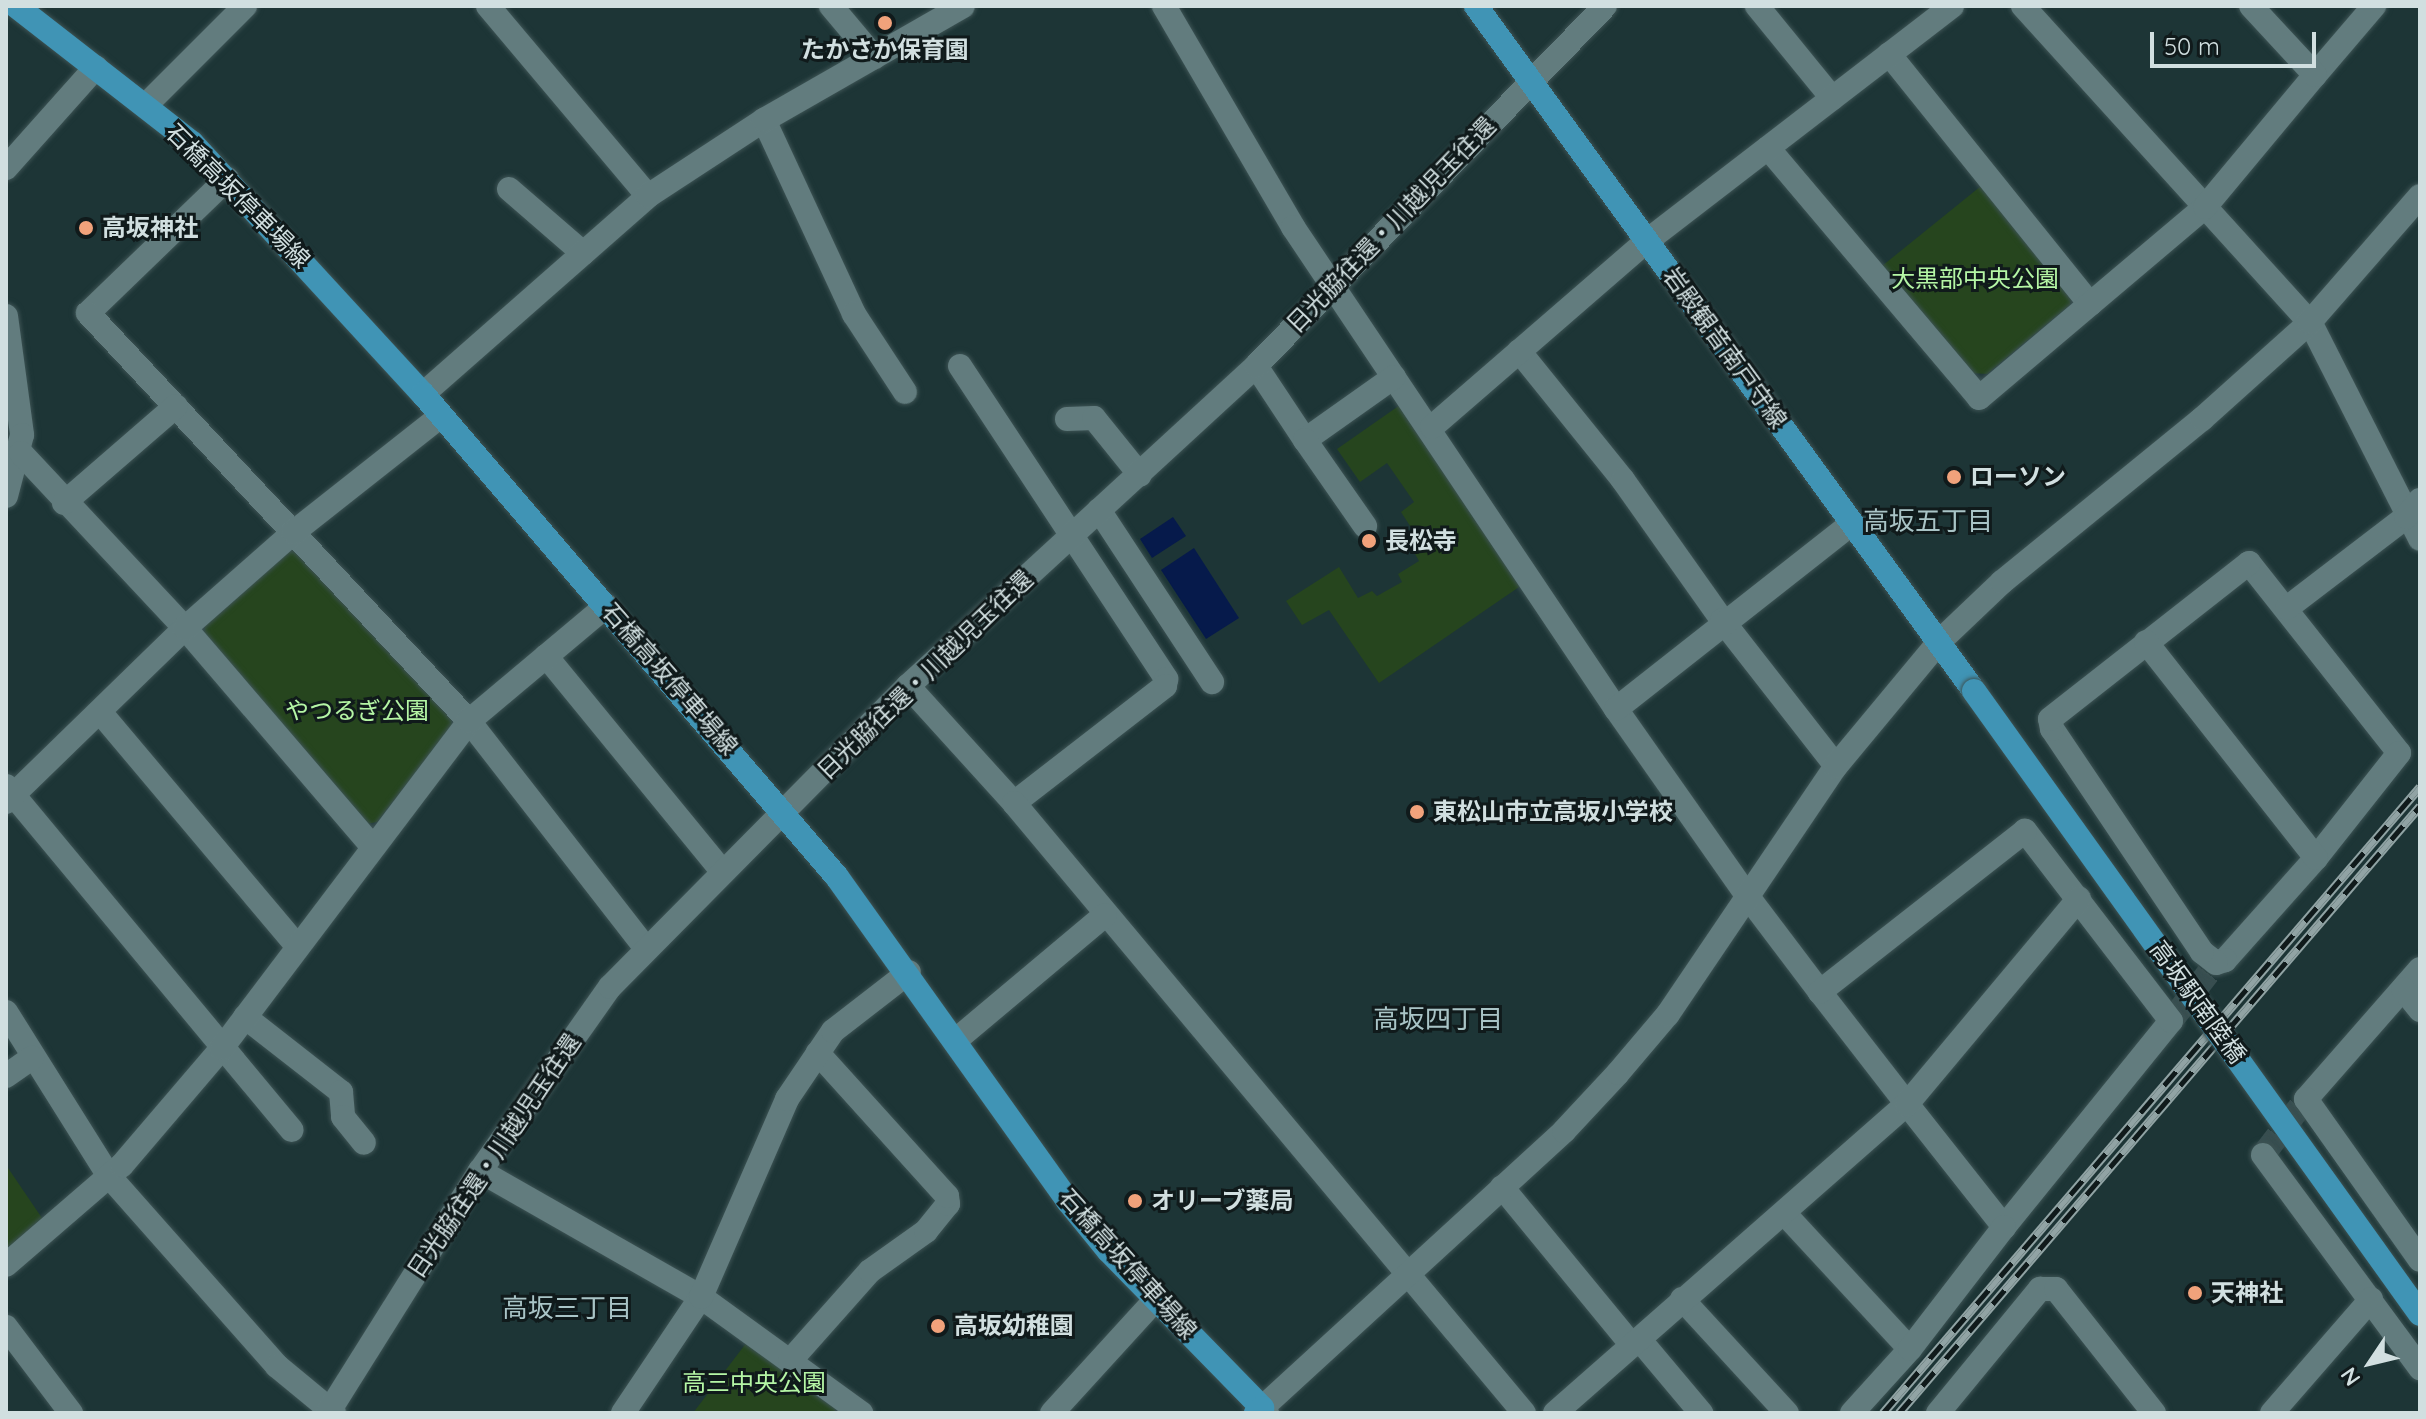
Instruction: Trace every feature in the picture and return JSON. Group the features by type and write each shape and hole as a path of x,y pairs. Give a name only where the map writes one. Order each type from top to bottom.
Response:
{"main road":[{"name":"岩殿観音南戸守線","path":"1476,6 1974,691"},
{"name":"石橋高坂停車場線","path":"32,11 96,67 146,105 227,179 423,394 784,813 909,972 1068,1201 1262,1411"},
{"name":"高坂駅南陸橋","path":"1974,691 2420,1314"}],"street":[{"path":"146,105 245,6"},
{"path":"488,6 648,196"},
{"path":"831,6 874,57"},
{"path":"423,394 648,196 764,120 963,6"},
{"path":"1164,6 1332,287 1432,427 1616,709 1749,898 2004,1227"},
{"name":"日光脇往還・川越児玉往還","path":"330,1412 480,1171 591,1011 646,948 908,686 1256,366 1605,6"},
{"path":"1757,6 1832,98"},
{"path":"1432,427 1647,241 1952,6"},
{"path":"2023,6 2310,322 2413,508 2420,539"},
{"path":"2251,6 2315,75"},
{"path":"1768,148 1979,398 2205,207 2374,6"},
{"path":"1889,54 2090,304"},
{"path":"6,168 96,67"},
{"path":"764,120 854,314 905,392"},
{"path":"227,179 88,313 469,721 646,948"},
{"path":"509,189 583,253"},
{"path":"1262,1411 1408,1271 1502,1187 1618,1073 1668,1014 1836,766 1939,642 2002,582 2202,419 2310,322 2420,196"},
{"path":"6,316 21,453 6,496"},
{"path":"1519,351 1623,480 1722,620 1836,766"},
{"path":"960,366 1166,679 1165,686 1014,803"},
{"path":"1256,366 1365,526"},
{"path":"1305,440 1394,377"},
{"path":"64,503 176,406"},
{"path":"292,1130 8,795 100,712 185,628 294,532 441,416"},
{"path":"1067,419 1094,418 1140,475"},
{"path":"21,453 64,503 185,628 372,846"},
{"path":"2287,608 2413,508"},
{"path":"1099,510 1212,682"},
{"path":"1616,709 1722,620 1852,523"},
{"path":"2249,563 2399,753 2316,858 2225,960 2216,963 2202,952 2052,729 2054,712 2146,642 2249,563"},
{"path":"6,1265 109,1176 222,1048 296,945 469,721 606,606"},
{"path":"2146,642 2316,858"},
{"path":"546,656 723,872"},
{"path":"908,686 1014,803 1524,1413"},
{"path":"100,712 296,945"},
{"path":"1820,992 2025,831 2171,1021 2004,1227 1910,1349 1852,1413"},
{"path":"1555,1413 1907,1104 2079,898"},
{"path":"956,1040 1105,915"},
{"path":"2420,969 2306,1099 2420,1260"},
{"path":"623,1413 701,1297 787,1099 833,1031 909,972"},
{"path":"2403,989 2420,1010"},
{"path":"6,1012 32,1058 109,1176 277,1366 330,1412"},
{"path":"245,1017 341,1092 343,1117 364,1143"},
{"path":"790,1361 870,1271 912,1243 948,1204 947,1196 818,1053"},
{"path":"6,1076 32,1058"},
{"path":"2263,1155 2420,1368"},
{"path":"480,1171 701,1297 856,1411"},
{"path":"1502,1187 1701,1413"},
{"path":"1784,1213 1910,1349"},
{"path":"1947,1409 2040,1289 2056,1289 2154,1413"},
{"path":"1052,1413 1156,1299"},
{"path":"1682,1299 1787,1413"},
{"path":"2283,1409 2371,1299"},
{"path":"6,1327 71,1413"}],"green space":[{"name":"大黒部中央公園","path":"1981,186 2071,294 2070,305 1987,374 1970,373 1882,266"},
{"path":"1400,405 1522,585 1379,683 1329,610 1302,625 1286,601 1339,567 1358,598 1372,591 1377,596 1402,582 1398,574 1419,561 1414,552 1423,546 1401,512 1414,502 1387,463 1360,482 1337,449"},
{"name":"やつるぎ公園","path":"288,549 298,549 451,715 452,726 377,822 366,824 204,633 206,621"},
{"path":"6,1165 46,1224 6,1258"},
{"name":"高三中央公園","path":"747,1342 835,1405 835,1413 693,1413"}],"water":[{"path":"1173,517 1186,536 1152,558 1140,539"},
{"path":"1194,548 1239,618 1206,639 1161,570"}],"tunnel":[{"path":"2171,1021 2216,963"},
{"path":"2263,1155 2306,1099"}],"railway":[{"path":"1883,1413 2420,787"},
{"path":"1899,1413 2420,806"}],"place":[{"name":"たかさか保育園","path":"885,23"},
{"name":"高坂神社","path":"86,228"},
{"name":"ローソン","path":"1954,477"},
{"name":"長松寺","path":"1369,541"},
{"name":"東松山市立高坂小学校","path":"1417,812"},
{"name":"オリーブ薬局","path":"1135,1201"},
{"name":"天神社","path":"2195,1293"},
{"name":"高坂幼稚園","path":"938,1326"}],"district":[{"name":"高坂五丁目","path":"1928,521"},
{"name":"高坂四丁目","path":"1438,1019"},
{"name":"高坂三丁目","path":"567,1308"}]}
